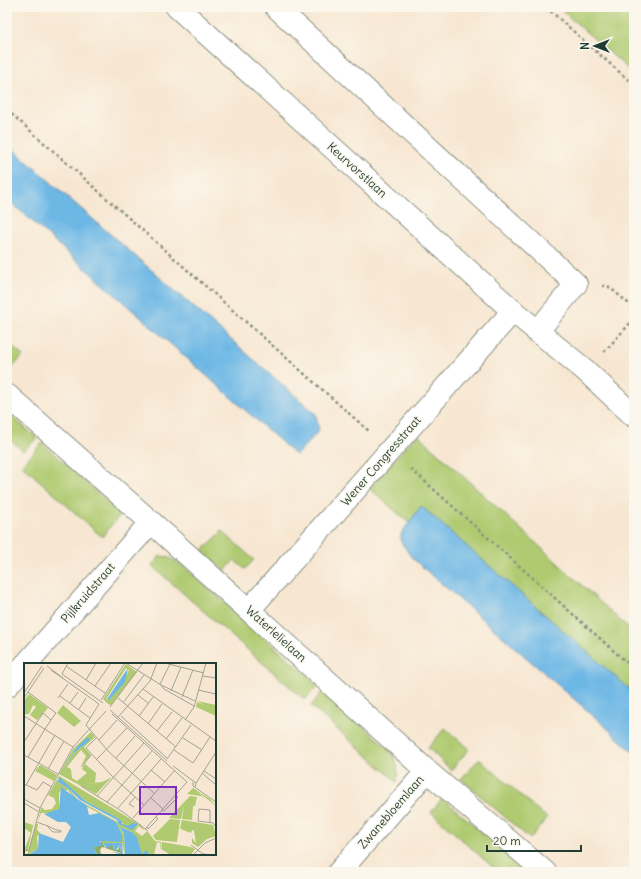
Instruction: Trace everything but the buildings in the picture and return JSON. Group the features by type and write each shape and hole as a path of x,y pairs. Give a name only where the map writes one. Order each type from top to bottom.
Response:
{"street":[{"name":"Keurvorstlaan","path":"177,7 513,311 586,371 634,416"},
{"path":"276,7 576,284 538,332"},
{"name":"Wener Congresstraat","path":"249,610 513,311"},
{"name":"Waterlelielaan","path":"7,395 151,522 427,771 546,872"},
{"name":"Pijlkruidstraat","path":"28,663 151,522"},
{"name":"Pijlkruidstraat","path":"7,686 24,667"},
{"name":"Zwanebloemlaan","path":"339,872 427,771"}],"path":[{"path":"546,7 634,85"},
{"path":"7,110 391,450 634,669"},
{"path":"576,284 608,286 634,308"},
{"path":"586,371 634,319"}],"green space":[{"path":"558,7 634,7 634,74"},
{"path":"7,342 23,356 7,373"},
{"path":"7,412 37,438 23,451 7,437"},
{"path":"417,434 634,633 634,693 421,506 409,523 369,488"},
{"path":"42,443 116,509 120,515 102,537 22,465"},
{"path":"222,531 254,560 245,569 234,560 225,571 202,551"},
{"path":"160,556 168,557 182,565 318,685 305,700 152,566"},
{"path":"323,691 391,751 397,766 397,782 311,706"},
{"path":"445,728 469,749 451,770 428,748"},
{"path":"479,759 547,818 530,839 461,779"},
{"path":"442,799 528,872 498,872 431,812"}],"water":[{"path":"7,144 316,414 319,431 296,455 7,199"},
{"path":"421,506 634,693 634,753 412,558 401,542 401,534"}]}
